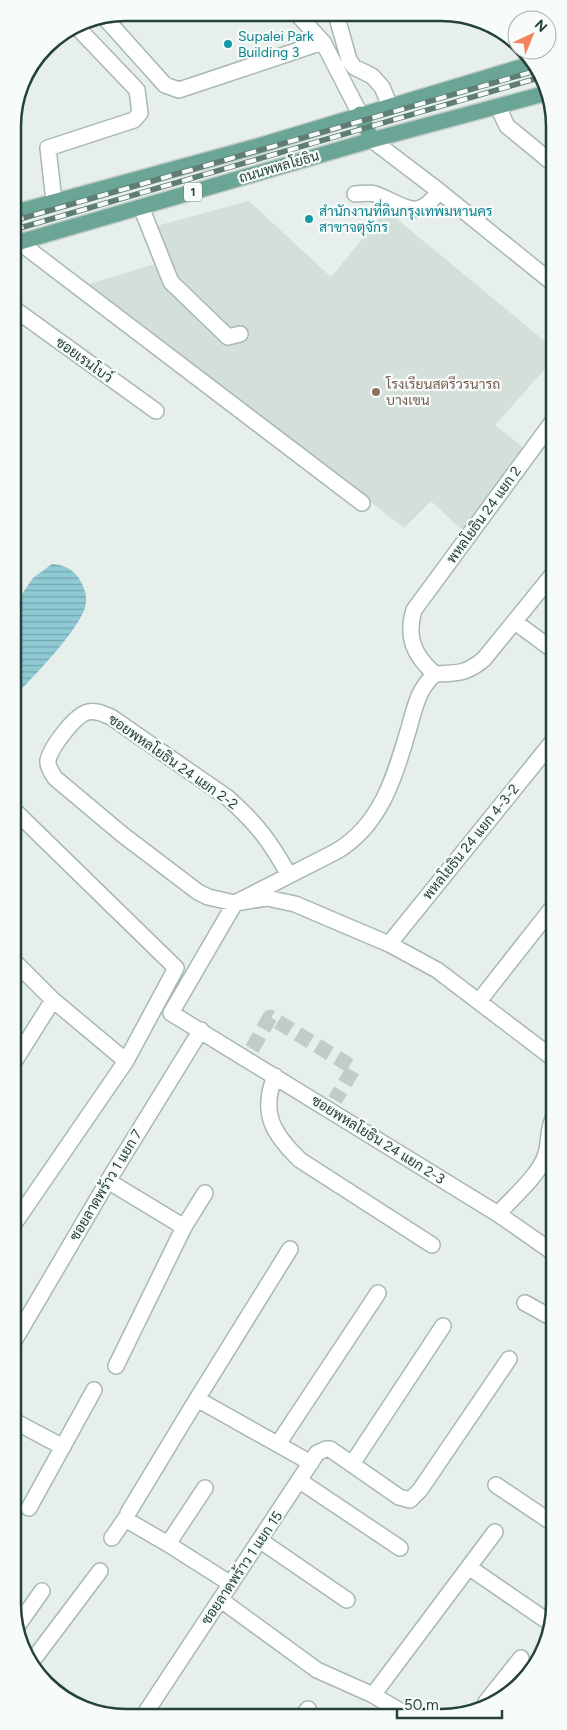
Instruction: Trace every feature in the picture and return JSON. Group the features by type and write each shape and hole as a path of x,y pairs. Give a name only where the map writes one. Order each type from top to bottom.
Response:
{"main road":[{"name":"ถนนพหลโยธิน","path":"21,211 258,146 526,65"},
{"name":"ถนนพหลโยธิน","path":"21,242 372,140 541,95"},
{"path":"360,114 372,140"}],"street":[{"path":"304,21 324,42 360,114"},
{"path":"338,21 349,60 354,67 372,76 382,87 390,106"},
{"path":"109,23 165,85 179,90 324,42"},
{"path":"54,201 48,148 134,120 140,113 137,90 81,31"},
{"path":"498,107 507,126 546,157"},
{"path":"372,140 546,276"},
{"path":"355,194 372,193 403,208 419,210 430,203 439,191"},
{"path":"141,207 171,282 234,336"},
{"path":"21,247 362,504"},
{"name":"ซอยเรนโบว์","path":"21,314 156,411"},
{"name":"พหลโยธิน 24 แยก 2","path":"435,674 428,668 412,642 409,627 414,610 546,431"},
{"path":"235,903 350,844 378,811 392,782 419,691 435,674 461,673 472,669 484,659 546,583"},
{"path":"515,622 546,645"},
{"name":"ซอยพหลโยธิน 24 แยก 2-2","path":"235,903 208,897 198,892 122,835 55,778 49,768 48,760 66,731 84,714 99,712 111,717 228,798 259,826 289,874"},
{"name":"พหลโยธิน 24 แยก 4-3-2","path":"388,944 546,750"},
{"path":"21,817 176,968 126,1061 21,1214"},
{"path":"235,903 267,898 296,904 415,956 479,1001 546,1053"},
{"name":"ซอยพหลโยธิน 24 แยก 2-3","path":"235,903 171,1013 200,1030 249,1054 275,1076 332,1105 546,1247"},
{"path":"479,1001 546,916"},
{"path":"21,969 53,1000 126,1061"},
{"path":"21,1051 53,1000"},
{"name":"ซอยลาดพร้าว 1 แยก 7","path":"21,1329 108,1180 200,1030"},
{"path":"275,1076 269,1090 269,1111 274,1130 286,1146 300,1160 432,1245"},
{"path":"498,1214 539,1168 546,1153"},
{"path":"108,1180 184,1228"},
{"path":"116,1366 184,1228 205,1193"},
{"path":"128,1514 290,1249"},
{"path":"278,1444 378,1292"},
{"path":"526,1303 546,1314"},
{"path":"443,1326 352,1464 398,1498 410,1500 416,1496 510,1359"},
{"path":"29,1508 94,1390"},
{"path":"197,1399 311,1463"},
{"path":"21,1425 63,1447"},
{"name":"ซอยลาดพร้าว 1 แยก 15","path":"148,1709 317,1453 326,1449 352,1464"},
{"path":"300,1481 400,1548"},
{"path":"496,1485 546,1519"},
{"path":"168,1544 205,1488"},
{"path":"112,1538 125,1519 231,1584"},
{"path":"373,1695 470,1568 495,1532"},
{"path":"260,1541 347,1600"},
{"path":"470,1568 545,1619"},
{"path":"35,1657 100,1571"},
{"path":"22,1619 42,1591"},
{"path":"221,1600 317,1670 373,1695 397,1709"},
{"path":"509,1683 521,1658"}],"shaded area":[{"name":"โรงเรียนสตรีวรนารถ บางเขน","path":"249,201 331,277 386,210 546,342 546,368 495,425 526,450 465,533 431,501 404,528 89,284 155,264 145,229"}],"water":[{"path":"52,564 70,569 80,580 86,596 86,603 83,613 66,639 21,689 21,595 33,578"}],"tunnel":[{"path":"252,1049 270,1017 354,1068 335,1100"}],"railway":[{"path":"21,219 531,72"},
{"path":"21,228 534,79"}],"place":[{"name":"Supalei Park Building 3","path":"228,44"},
{"name":"สำนักงานที่ดินกรุงเทพมหานคร สาขาจตุจักร","path":"309,219"},
{"name":"โรงเรียนสตรีวรนารถ บางเขน","path":"376,392"}]}
